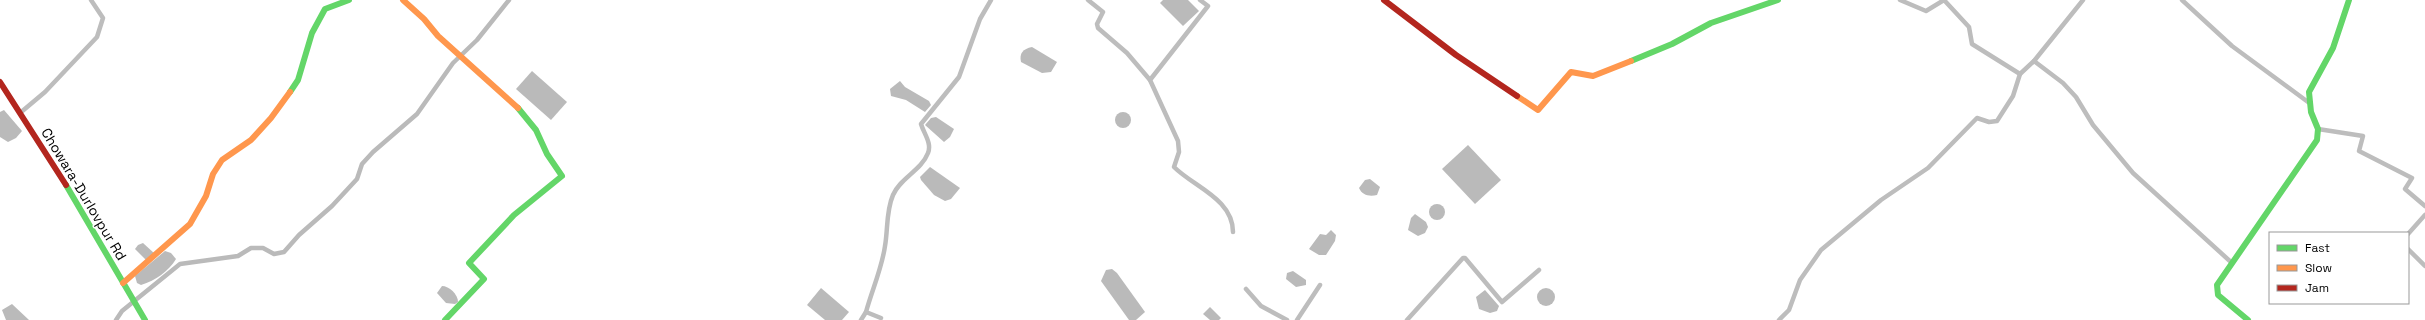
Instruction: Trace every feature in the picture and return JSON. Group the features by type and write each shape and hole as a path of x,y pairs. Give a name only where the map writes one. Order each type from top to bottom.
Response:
{"street":[{"path":"20,113 45,92 97,37 103,18 91,0"},
{"path":"123,284 190,224 206,196 213,174 222,160 251,140 271,118 298,80 312,32 325,9 349,0"},
{"path":"403,0 456,52 517,107 536,130 547,154 562,176 514,215 469,263 484,279 445,320"},
{"path":"861,320 866,312 885,248 887,219 893,194 905,177 918,167 928,154 930,144 921,124 959,77 980,20 991,0"},
{"path":"1088,0 1103,12 1097,24 1098,28 1127,53 1150,80 1178,141 1179,152 1174,167 1210,193 1230,215 1233,232"},
{"path":"1150,80 1208,6 1200,0"},
{"path":"1384,0 1456,55 1538,110 1570,72 1593,76 1672,44 1711,23 1736,16 1762,4 1778,0"},
{"path":"1900,0 1926,11 1944,0 1969,27 1972,44 2020,74"},
{"path":"1779,320 1789,310 1800,280 1821,250 1881,200 1928,168 1977,118 1989,122 1997,121 2014,96 2020,74 2034,61 2083,0"},
{"path":"2182,0 2232,46 2308,102"},
{"path":"2248,320 2218,294 2216,290 2232,263 2317,140 2318,129 2308,102 2309,92 2333,48 2349,0"},
{"path":"2034,61 2063,83 2076,97 2093,125 2133,172 2232,263"},
{"name":"Chowara-Durlovpur Rd","path":"0,82 3,91 20,113 53,163 145,320"},
{"path":"2318,129 2363,136 2359,151 2412,178 2405,188 2425,206"},
{"path":"2409,233 2425,215"},
{"path":"2409,250 2425,266"},
{"path":"1407,320 1463,258 1465,258 1498,300 1502,302 1539,270"},
{"path":"1297,320 1320,285"},
{"path":"1246,289 1261,306 1287,320"},
{"path":"866,312 881,318"}],"shaded area":[{"path":"1163,0 1188,0 1199,11 1183,26 1160,3"},
{"path":"1032,47 1057,62 1051,72 1042,73 1021,62 1022,52"},
{"path":"532,71 567,102 551,120 516,89"},
{"path":"900,81 905,87 929,101 931,105 925,112 906,100 891,96 890,89"},
{"path":"4,110 22,131 16,138 8,142 0,137 0,112"},
{"path":"1120,112 1126,112 1131,117 1129,126 1126,128 1120,128 1115,123 1115,117"},
{"path":"936,117 954,129 950,137 944,142 925,125 931,118"},
{"path":"1468,145 1501,180 1475,204 1442,169"},
{"path":"930,167 960,188 951,199 945,201 934,195 921,180 920,177"},
{"path":"1370,179 1380,187 1377,195 1366,195 1359,188 1365,180"},
{"path":"1434,204 1440,204 1445,209 1443,218 1440,220 1434,220 1429,215 1429,209"},
{"path":"1415,214 1426,222 1428,227 1425,233 1418,236 1408,230 1411,218"},
{"path":"1331,230 1336,235 1335,241 1326,255 1319,255 1309,249 1320,234 1326,235"},
{"path":"143,243 155,254 147,261 135,249 138,245"},
{"path":"165,251 171,253 176,259 169,268 152,281 141,285 137,283 135,276"},
{"path":"1112,269 1117,273 1145,312 1136,320 1129,320 1101,281 1106,270"},
{"path":"1293,271 1306,280 1306,285 1296,287 1286,279 1287,273"},
{"path":"442,286 445,286 453,291 458,299 458,302 455,304 446,303 437,293"},
{"path":"821,288 849,312 842,320 825,320 807,305"},
{"path":"1546,288 1552,291 1555,297 1552,303 1546,306 1540,303 1537,297 1540,291"},
{"path":"1485,290 1499,306 1497,311 1490,313 1479,309 1476,297"},
{"path":"12,304 29,320 6,320 2,310"},
{"path":"1210,307 1221,318 1219,320 1210,320 1203,314"}],"waterway":[{"path":"116,320 122,311 180,264 238,256 251,248 263,248 274,254 284,252 299,235 332,206 357,179 362,164 373,152 417,114 453,63 477,40 509,0"}],"traffic: fast":[{"path":"290,92 298,80 312,33 325,9 349,0"},
{"path":"1631,61 1672,44 1711,23 1778,0"},
{"path":"2248,320 2218,295 2217,285 2317,140 2318,129 2311,112 2309,92 2333,48 2349,0"},
{"path":"445,320 484,279 469,263 514,215 562,176 547,154 536,130 518,108"},
{"path":"66,185 145,320"}],"traffic: slow":[{"path":"403,0 424,19 438,36 518,108"},
{"path":"1517,96 1538,110 1571,72 1593,76 1631,61"},
{"path":"123,283 190,224 206,196 213,174 222,160 251,140 271,118 290,92"}],"traffic: jam":[{"path":"1384,0 1456,55 1517,96"},
{"path":"0,82 66,185"}]}
